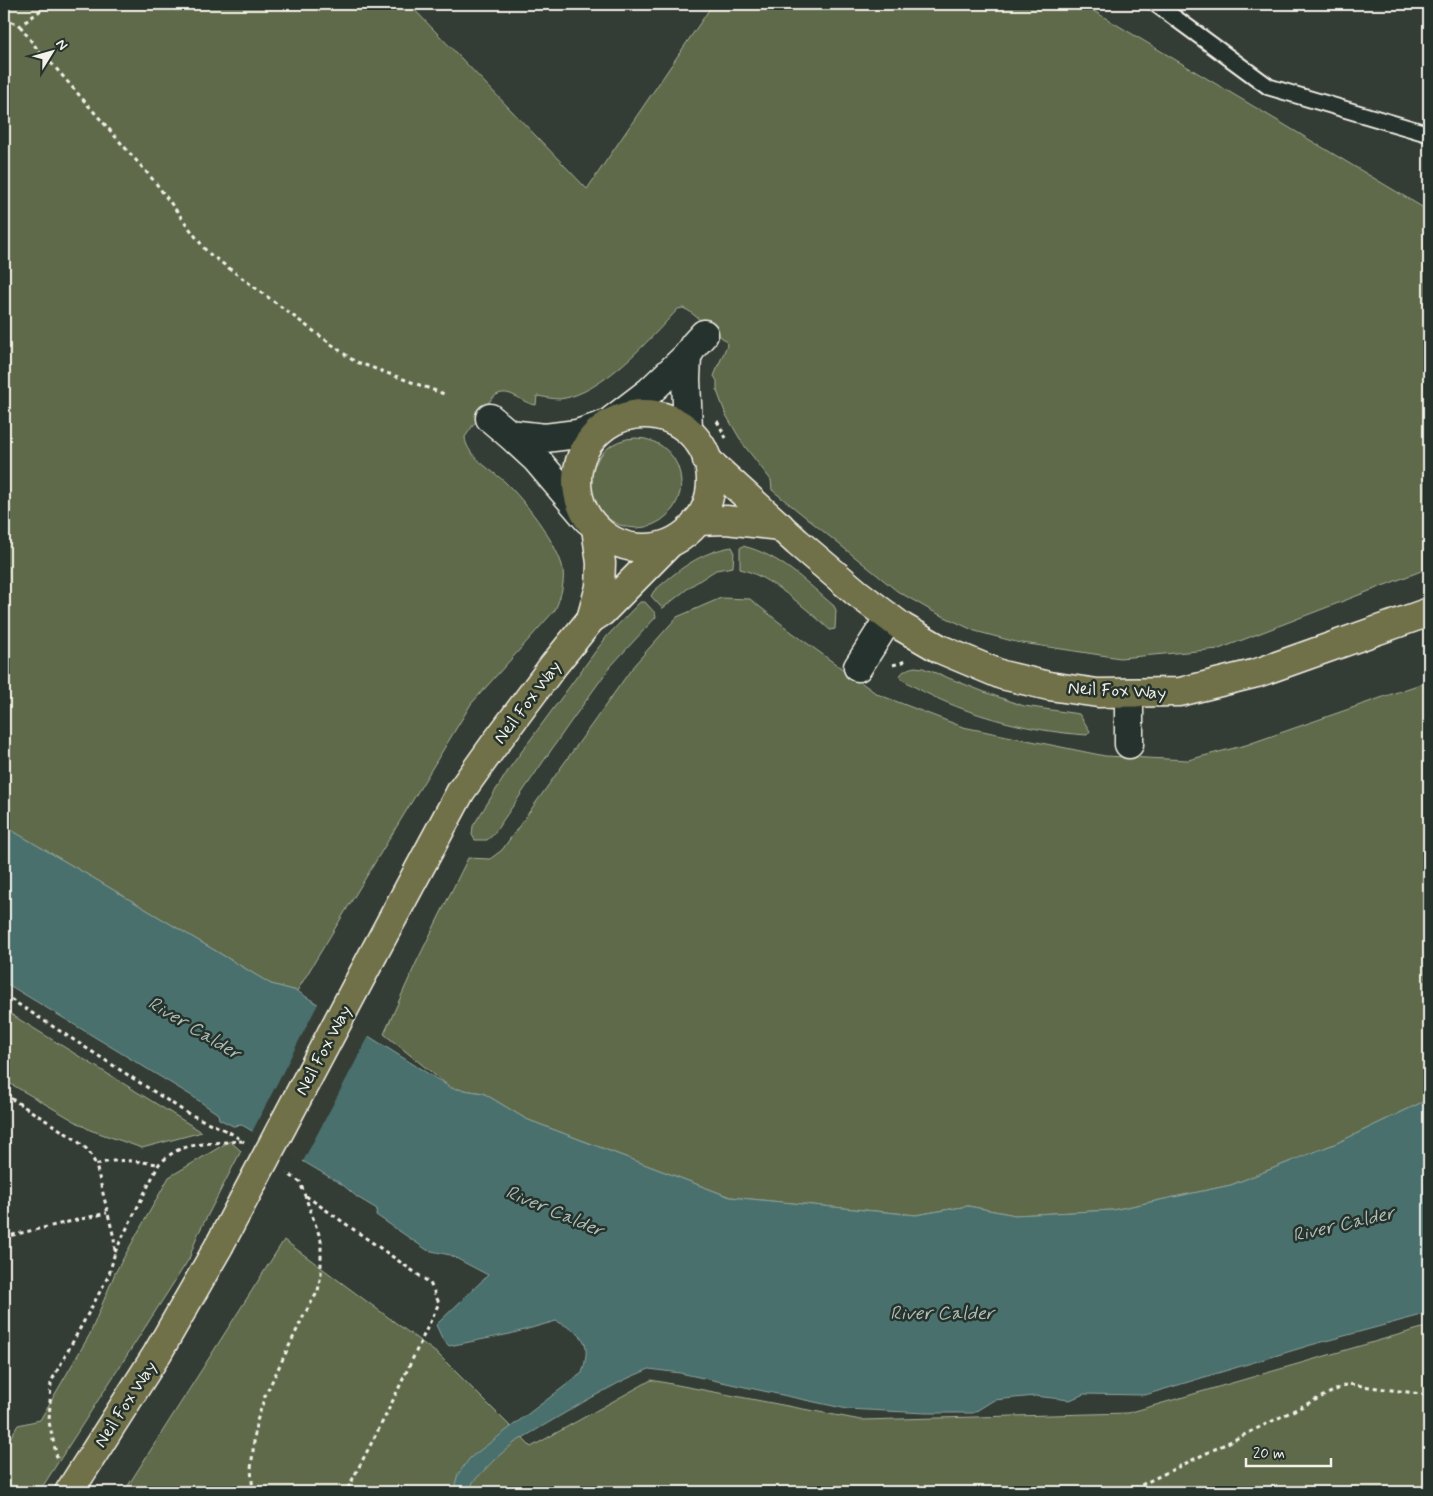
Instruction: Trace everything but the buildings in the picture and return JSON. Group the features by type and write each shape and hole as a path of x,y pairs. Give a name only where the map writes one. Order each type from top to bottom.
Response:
{"main road":[{"name":"Neil Fox Way","path":"69,1492 158,1354 219,1246 461,791 553,666 591,619 602,612 668,544 689,532 703,513 711,491 710,468 702,446 688,429 669,418 648,413 626,415 606,424 590,439 580,458 576,479 579,500 592,524 601,562 600,586 591,619"},
{"name":"Neil Fox Way","path":"707,460 857,593 902,627 940,649 1002,675 1049,686 1098,693 1180,692 1257,673 1429,612"},
{"path":"697,521 732,520 780,526"},
{"name":"Neil Fox Way","path":"592,524 603,535 622,545 646,549 668,544"}],"street":[{"path":"592,524 536,459 499,426 545,438 577,434 606,424 650,391 687,356 704,334"},
{"path":"687,356 688,429"},
{"path":"858,667 889,618"},
{"path":"1129,693 1129,744"}],"lane":[{"path":"1156,4 1270,87 1429,134"}],"path":[{"path":"20,26 49,4"},
{"path":"4,18 20,26 41,54 53,65 155,182 208,252 354,361 447,395"},
{"path":"714,417 727,438"},
{"path":"4,995 187,1113 229,1132 249,1146"},
{"path":"4,1094 75,1139 89,1151 96,1164 114,1238 114,1252 109,1275 51,1382 49,1422 57,1459"},
{"path":"114,1252 159,1164 179,1150 242,1141"},
{"path":"96,1164 104,1161 123,1160 159,1164"},
{"path":"253,1492 250,1469 256,1424 265,1396 318,1290 322,1274 321,1240 306,1195 300,1182 285,1172"},
{"path":"306,1195 430,1283 439,1303 386,1415 346,1492"},
{"path":"4,1237 107,1213"},
{"path":"1127,1492 1348,1384 1429,1395"}],"green space":[{"path":"4,4 409,4 587,189 713,4 1082,4 1429,211 1429,568 1219,649 1120,658 1016,642 975,631 932,611 897,591 772,490 771,480 743,444 726,415 717,391 717,381 714,376 727,345 726,341 689,311 683,308 678,309 624,363 592,387 576,395 560,399 537,396 536,405 509,394 498,394 492,398 465,437 466,444 470,450 513,490 538,520 552,544 563,570 563,582 559,599 555,610 471,704 297,991 271,984 4,826"},
{"path":"636,438 653,442 668,451 677,466 681,483 677,500 668,515 653,524 636,528 619,524 604,515 595,500 591,483 595,466 604,451 619,442"},
{"path":"743,546 769,556 792,570 834,606 836,610 835,629 830,630 799,603 763,578 740,569 740,548"},
{"path":"732,547 734,551 733,567 716,570 691,586 663,608 651,596 663,583 690,563 720,549"},
{"path":"721,598 750,599 877,694 963,727 1105,756 1188,760 1246,745 1429,681 1429,1099 1337,1143 1231,1185 1113,1210 1015,1215 968,1206 916,1215 730,1197 526,1119 483,1093 451,1088 384,1034 416,963 468,858 490,859 502,850 635,664 677,617"},
{"path":"640,602 645,602 655,613 656,617 610,667 493,835 487,840 475,840 472,835 473,826 511,766 608,635"},
{"path":"915,667 923,668 1024,706 1079,714 1090,731 1087,735 1063,733 1016,725 968,711 924,692 903,680 900,676 903,672"},
{"path":"4,1010 202,1132 142,1148 90,1130 4,1080"},
{"path":"230,1141 241,1151 197,1236 189,1259 39,1492 4,1492 4,1448 18,1425 40,1420 90,1334 115,1273 169,1177"},
{"path":"284,1240 439,1355 531,1447 651,1380 861,1420 1128,1413 1429,1326 1429,1492 124,1492"}],"water":[{"name":"River Calder","path":"4,826 271,984 297,991 451,1088 483,1093 526,1119 730,1197 916,1215 968,1206 1015,1215 1113,1210 1231,1185 1337,1143 1429,1099 1429,1313 1311,1345 1145,1395 1084,1394 1070,1400 1035,1396 994,1400 973,1413 847,1409 680,1373 649,1369 587,1400 514,1443 495,1459 473,1482 470,1492 453,1492 458,1474 470,1458 582,1373 586,1354 586,1346 583,1340 573,1330 556,1321 510,1334 449,1346 442,1338 436,1325 488,1275 450,1255 427,1250 376,1215 377,1209 357,1197 343,1185 242,1125 233,1126 219,1119 218,1114 192,1096 4,982"}],"pier":[{"path":"319,1002 370,1034 301,1165 251,1134"}]}
